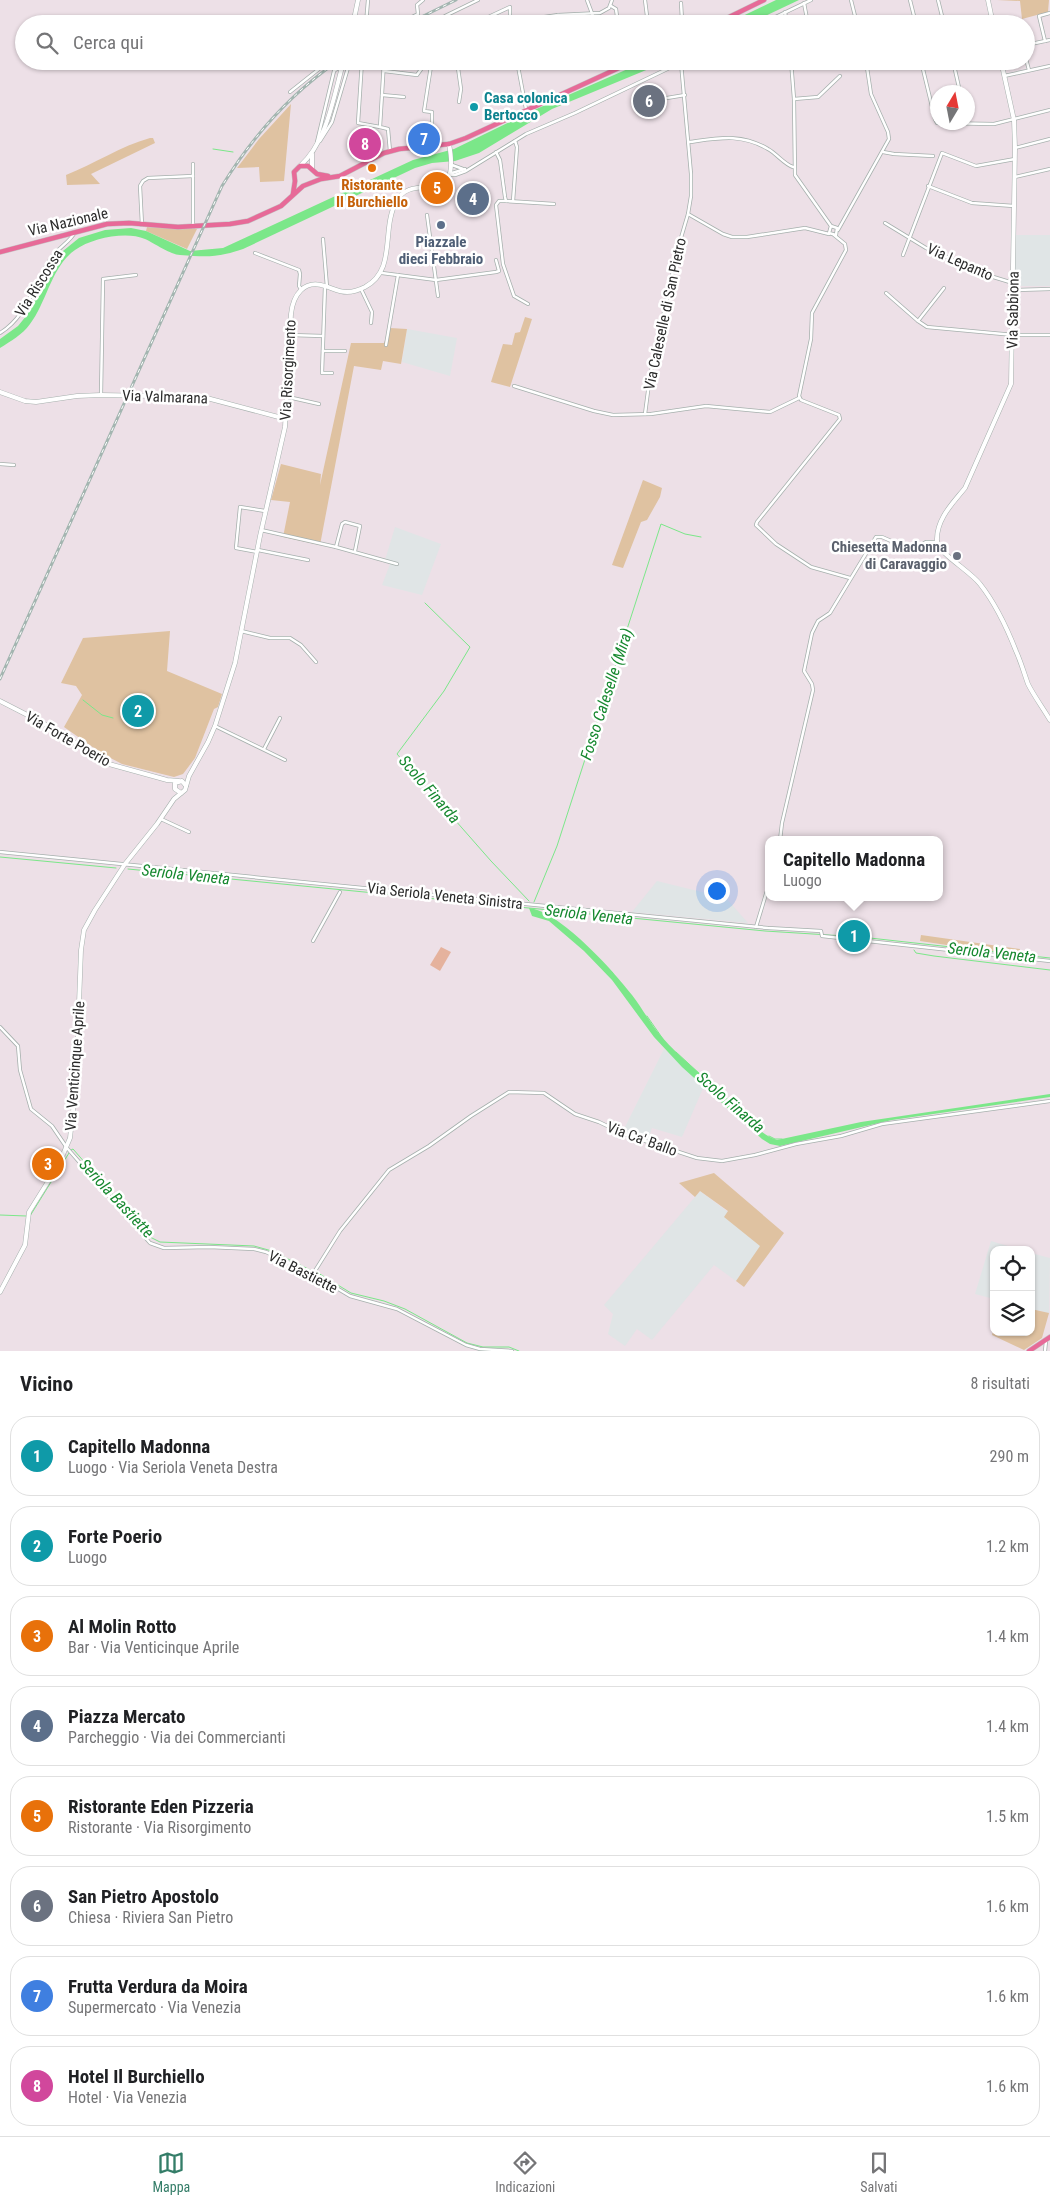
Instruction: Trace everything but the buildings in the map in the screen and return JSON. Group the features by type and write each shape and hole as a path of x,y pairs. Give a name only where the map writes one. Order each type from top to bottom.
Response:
{"main road":[{"path":"733,15 764,0"},
{"path":"295,181 303,186 312,181 337,177 390,151 449,146 613,70"},
{"path":"292,196 295,181 294,172 300,166 306,166 319,175 327,176 351,170"},
{"path":"312,170 312,181"},
{"name":"Via Nazionale","path":"0,252 107,224 193,227 248,221 281,206 303,186"},
{"path":"1029,1351 1048,1338"}],"street":[{"path":"354,15 358,0"},
{"path":"367,15 368,0"},
{"path":"416,15 418,14 417,4 423,0"},
{"path":"447,15 478,0"},
{"path":"586,0 592,13"},
{"path":"558,15 600,13 611,6 612,0"},
{"path":"645,0 647,15"},
{"path":"778,15 811,0"},
{"path":"851,0 855,15"},
{"path":"910,0 914,15"},
{"path":"938,0 942,15"},
{"path":"988,0 991,15"},
{"path":"681,3 682,15"},
{"path":"804,3 806,15"},
{"path":"611,6 616,9 617,15"},
{"path":"494,15 510,8 510,15"},
{"path":"1045,41 1039,16 1050,13"},
{"path":"1035,43 1050,40"},
{"path":"1035,69 1050,66"},
{"path":"290,92 318,70"},
{"path":"315,148 336,70"},
{"path":"312,170 311,159 331,107 341,70"},
{"path":"300,166 315,148 332,122 346,70"},
{"path":"361,70 358,123 388,129 390,151"},
{"path":"380,127 384,71 416,75 421,70"},
{"path":"430,70 424,111 432,112 432,146"},
{"path":"459,70 461,89 459,102"},
{"path":"519,70 526,109"},
{"path":"451,174 460,174 515,141 665,70"},
{"name":"Via Caleselle di San Pietro","path":"645,414 650,377 678,248 688,214 691,184 689,142 681,70"},
{"path":"792,70 795,175 831,226 835,226 838,230"},
{"path":"833,235 838,230 884,152 889,136 871,94 867,70"},
{"path":"923,70 930,98"},
{"path":"955,70 958,85"},
{"name":"Via Sabbiona","path":"937,542 939,529 949,504 965,488 1009,391 1012,374 1015,148 1014,120 1003,70"},
{"path":"1004,76 1029,70"},
{"path":"794,99 818,97 840,76"},
{"path":"667,98 685,95"},
{"path":"382,96 404,98"},
{"path":"975,123 994,124 1050,110"},
{"path":"689,142 738,137 769,149 788,166 794,167"},
{"path":"1015,148 1050,138"},
{"path":"513,201 517,147 515,141"},
{"path":"255,253 299,270 299,286 301,289 312,284 347,292 360,289 372,283 382,273 391,221 398,198 413,190 442,183 451,174 452,164 449,146"},
{"path":"496,152 500,160 506,201"},
{"path":"884,152 933,156"},
{"name":"Via Lepanto","path":"903,255 942,153 976,166 1015,159"},
{"path":"193,164 193,227"},
{"path":"452,164 460,169 469,168"},
{"path":"1015,177 1050,169"},
{"path":"142,224 140,186 143,181 148,178 193,176"},
{"path":"928,186 972,203 1014,206"},
{"path":"528,304 514,296 503,264 496,205 499,201 554,204"},
{"name":"Via Caleselle di San Pietro","path":"688,214 723,234 732,237 747,237 805,228 833,235"},
{"path":"427,215 438,296"},
{"name":"Via Lepanto","path":"885,223 926,248 990,276 1013,283"},
{"path":"831,226 828,230 845,244 846,250 812,313 811,339 799,398 804,402 839,415 840,419 757,522 756,526 776,544 811,567 850,578"},
{"name":"Via Riscossa","path":"0,333 16,321 24,310 52,256 75,234 75,231"},
{"path":"323,239 326,287 322,373 332,373"},
{"path":"382,273 436,280 496,272 498,271 496,260"},
{"path":"386,345 398,275"},
{"name":"Via Valmarana","path":"101,395 103,279 136,276"},
{"path":"918,321 944,288"},
{"name":"Via Risorgimento","path":"125,864 174,800 185,790 189,776 215,726 235,663 261,530 286,419 292,306 301,289"},
{"path":"360,289 372,312 371,323"},
{"path":"1012,290 1050,290"},
{"path":"886,293 918,321 933,329 1050,335"},
{"path":"289,335 323,336"},
{"path":"323,351 345,351"},
{"name":"Via Caleselle di San Pietro","path":"514,386 606,414 645,414 706,406 770,412 799,398"},
{"name":"Via Valmarana","path":"0,392 25,401 36,402 101,395 208,397 286,419"},
{"path":"288,397 319,404"},
{"path":"0,464 14,465"},
{"path":"265,511 240,507 236,548 308,560"},
{"path":"336,547 343,523 358,525 360,529 354,552"},
{"path":"261,530 336,547 397,564"},
{"path":"780,836 813,690 812,684 804,671 811,636 818,621 830,613 876,537 882,537 912,550 926,542 937,542 943,552 964,567 985,591 1012,640 1031,690 1050,720"},
{"path":"241,631 270,638 290,638 301,645 316,662"},
{"name":"Via Forte Poerio","path":"0,701 41,722 109,764 167,780"},
{"path":"264,749 280,718"},
{"path":"215,726 285,760"},
{"name":"Via Risorgimento","path":"174,800 175,788 180,781 189,776"},
{"path":"167,780 180,781 186,786"},
{"path":"167,780 181,793"},
{"path":"161,819 189,832"},
{"name":"Via Seriola Veneta Sinistra","path":"0,852 756,927 1050,961"},
{"name":"Via Venticinque Aprile","path":"0,1292 25,1245 28,1217 32,1206 67,1148 72,1129 76,1084 83,935 95,910 125,864"},
{"path":"313,941 340,892"},
{"path":"756,927 765,897"},
{"name":"Via Bastiette","path":"0,1027 18,1046 20,1070 31,1109 52,1126 67,1148 143,1237 154,1245 164,1248 209,1247 260,1250 313,1274 350,1296 397,1309 466,1345 480,1349 512,1351"},
{"name":"Via Ca' Ballo","path":"313,1274 340,1231 388,1170 429,1146 509,1092 544,1093 575,1114 599,1122 624,1134 697,1158 722,1161 841,1136 882,1124 1050,1101"},
{"path":"1045,1351 1048,1338"}],"shaded area":[{"path":"997,0 1049,0 1048,12 1035,16 1022,15 1020,1"},
{"path":"291,104 284,181 260,182 259,167 237,168 259,139"},
{"path":"153,138 155,143 91,174 100,184 67,185 66,175"},
{"path":"147,227 197,229 187,249 146,231"},
{"path":"1016,235 1050,235 1050,286 1014,286"},
{"path":"525,317 532,319 510,387 491,382 503,344 512,345 515,333 520,332"},
{"path":"390,328 407,329 401,364 383,361 381,370 354,366 320,545 283,537 290,502 271,500 281,464 321,474 320,485 351,343 384,343"},
{"path":"407,329 457,338 450,376 402,362"},
{"path":"643,480 662,488 660,497 647,520 641,522 623,568 612,565"},
{"path":"395,527 441,544 422,595 382,585 390,564 385,560"},
{"path":"170,631 167,671 222,694 218,707 214,709 195,758 183,774 174,777 122,764 101,753 64,727 82,695 76,686 61,683 83,638"},
{"path":"657,881 726,898 748,923 632,912"},
{"path":"921,935 1020,949 1019,956 920,941"},
{"path":"441,947 451,952 440,971 430,965"},
{"path":"664,1049 704,1086 682,1137 652,1128 648,1140 623,1131"},
{"path":"714,1173 784,1233 744,1287 736,1281 760,1246 724,1217 728,1211 700,1191 695,1197 679,1183"},
{"path":"700,1191 728,1212 725,1217 761,1246 736,1281 714,1265 652,1340 637,1329 625,1346 608,1334 613,1314 604,1305"},
{"path":"991,1241 1008,1246 990,1246 990,1298 975,1294"},
{"path":"1035,1254 1050,1258 1049,1313 1035,1310"},
{"path":"1035,1310 1049,1313 1042,1338 1024,1350 994,1336 1035,1336"}],"water":[{"path":"776,0 799,0 767,15 745,15"},
{"path":"625,70 646,70 552,109 479,153 455,161 432,163 415,168 243,249 226,254 197,256 176,254 137,237 109,237 90,242 67,257 55,275 41,306 30,324 20,335 0,348 0,339 18,326 27,315 58,255 79,238 105,230 131,228 146,231 190,251 223,248 413,160 454,149 534,110"},
{"path":"529,908 555,919 585,943 623,984 657,1031 669,1044 757,1128 777,1140 861,1122 1050,1094 1050,1097 892,1120 780,1146 770,1144 762,1139 682,1067 654,1037 612,980 584,951 549,921 532,916"}],"waterway":[{"path":"213,149 233,152"},
{"name":"Fosso Caleselle (Mira)","path":"534,902 557,846 661,524 685,534 701,537"},
{"name":"Scolo Finarda","path":"425,603 470,647 444,691 397,754 491,861 529,901"},
{"path":"83,700 102,715 113,718"},
{"name":"Seriola Veneta","path":"0,857 116,868"},
{"name":"Seriola Veneta","path":"128,869 765,931 861,937 1050,958"},
{"path":"914,950 916,953 934,956 1050,970"},
{"name":"Scolo Finarda","path":"604,964 613,973"},
{"name":"Scolo Finarda","path":"647,1016 663,1039"},
{"name":"Scolo Finarda","path":"676,1052 714,1087"},
{"name":"Scolo Finarda","path":"769,1136 775,1139 782,1139"},
{"name":"Seriola Bastiette","path":"71,1150 73,1149 150,1237 160,1242 254,1246 272,1251 310,1270"},
{"path":"30,1216 69,1153"},
{"path":"0,1215 26,1216"},
{"name":"Seriola Bastiette","path":"318,1273 351,1293 384,1301 405,1309 467,1343 483,1347 509,1347 519,1351"}],"railway":[{"path":"425,15 456,0"},
{"path":"0,679 222,186 246,150 273,118 288,102 326,70"}],"place":[{"name":"San Pietro Apostolo","path":"649,101"},
{"name":"Casa colonica Bertocco","path":"474,107"},
{"name":"Frutta Verdura da Moira","path":"424,139"},
{"name":"Hotel Il Burchiello","path":"365,144"},
{"name":"Ristorante Il Burchiello","path":"372,168"},
{"name":"Ristorante Eden Pizzeria","path":"437,188"},
{"name":"Piazza Mercato","path":"473,199"},
{"name":"Piazzale dieci Febbraio","path":"441,225"},
{"name":"Chiesetta Madonna di Caravaggio","path":"957,556"},
{"name":"Forte Poerio","path":"138,711"},
{"name":"Capitello Madonna","path":"854,936"},
{"name":"Al Molin Rotto","path":"48,1164"}]}
